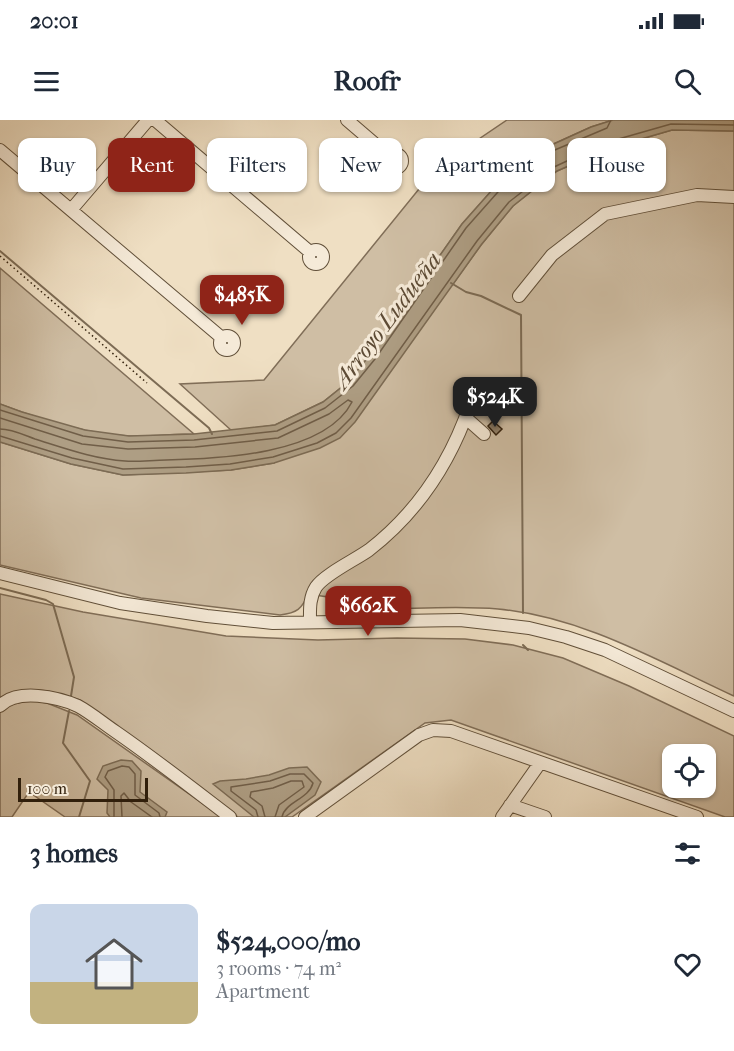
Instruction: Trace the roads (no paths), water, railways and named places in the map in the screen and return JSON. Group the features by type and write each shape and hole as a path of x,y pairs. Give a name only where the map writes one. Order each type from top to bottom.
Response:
{"street":[{"path":"68,208 138,120"},
{"path":"68,208 148,120"},
{"path":"155,120 310,252"},
{"path":"347,120 368,138"},
{"path":"0,150 222,338"},
{"path":"519,296 552,255 605,214 697,195 734,197"},
{"path":"310,622 311,598 317,586 377,544 417,504 446,460 470,405"},
{"path":"465,418 484,434"},
{"path":"0,573 120,603 273,623 460,620 529,628 605,650 734,711"},
{"path":"0,706 4,701 27,695 54,698 78,706 146,753 230,817"},
{"path":"306,817 419,735 433,730 450,731 697,817"},
{"path":"502,817 540,763"},
{"path":"510,805 545,817"}],"water":[{"name":"Arroyo Ludueña","path":"613,120 734,120 734,131 672,130 644,138 567,138 567,167 555,173 555,143 591,127"},
{"name":"Arroyo Ludueña","path":"490,192 531,192 513,206 481,245 355,422 340,438 320,448 274,463 231,470 123,475 71,464 0,442 0,404 85,430 129,436 194,434 275,425 323,402 348,382 370,355 462,224"},
{"path":"121,760 132,761 141,771 140,792 167,812 165,817 110,817 107,813 108,790 97,779 103,766"},
{"path":"307,767 321,782 315,795 285,817 254,817 213,784 220,781 269,775 289,768"}],"waterway":[{"path":"0,251 209,428 212,434"},
{"path":"451,283 466,292 481,296 521,315 523,613"},
{"path":"0,588 46,600 53,604 74,677 71,696"},
{"path":"523,645 528,650"},
{"path":"69,711 63,743 90,781 79,817"}]}
